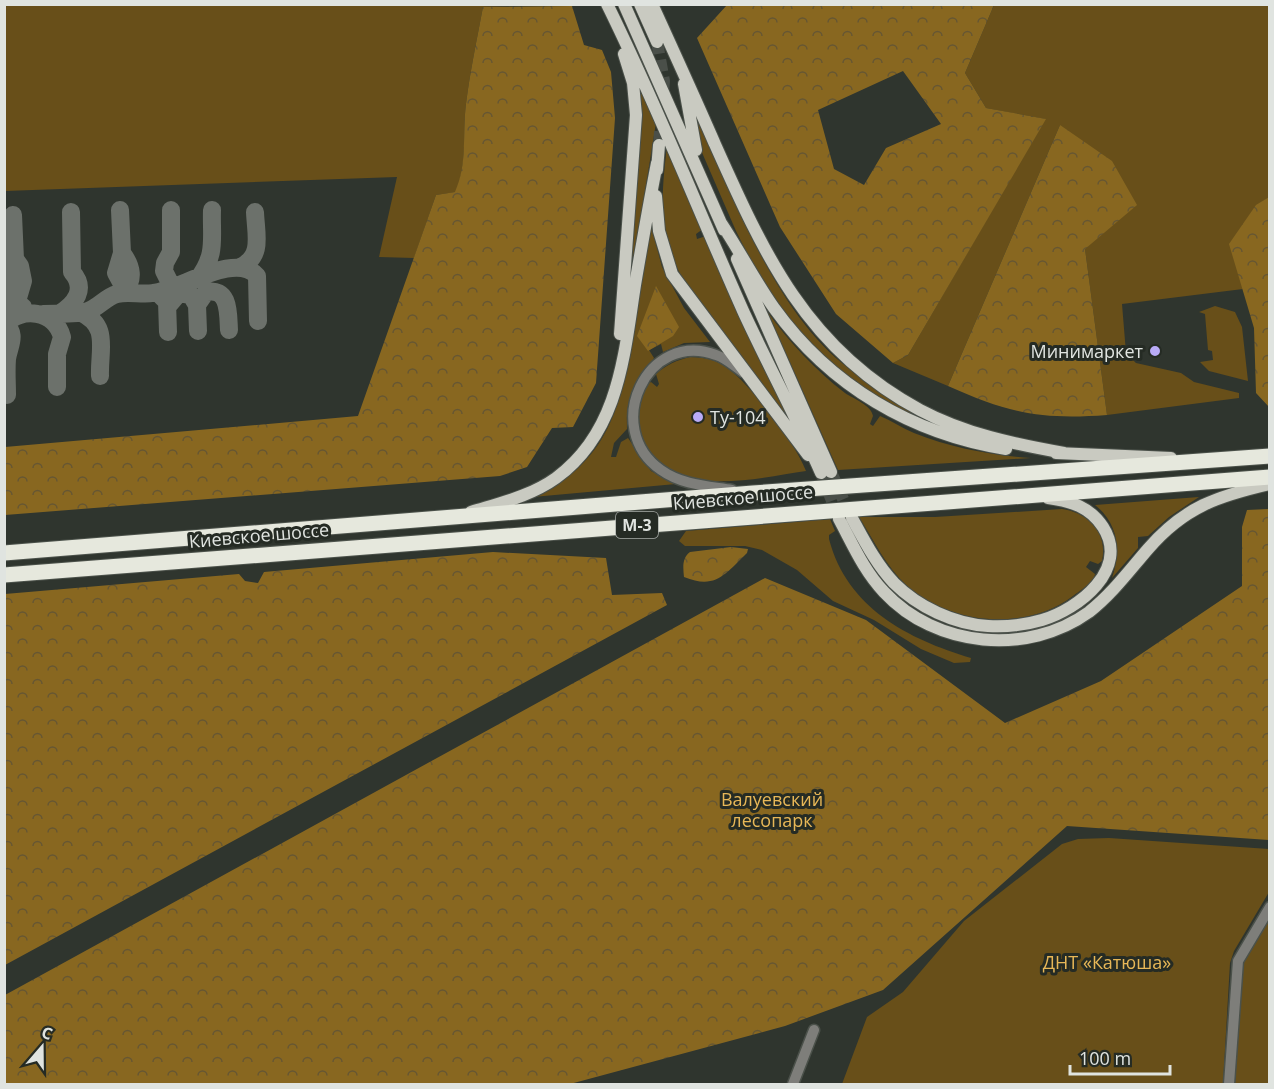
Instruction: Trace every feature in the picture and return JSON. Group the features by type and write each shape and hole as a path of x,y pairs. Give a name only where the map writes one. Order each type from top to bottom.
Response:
{"highway":[{"name":"Киевское шоссе","path":"4,553 753,493 1269,456"},
{"name":"Киевское шоссе","path":"4,575 1269,477"}],"main road":[{"path":"624,4 704,182 826,473"},
{"path":"640,4 657,42"},
{"path":"652,4 750,224 788,292 829,342 892,393 937,418 998,440 1064,453"},
{"path":"609,10 632,78 636,115 616,389"},
{"path":"609,10 649,93 745,315 826,473"},
{"path":"681,69 704,182"},
{"path":"445,519 529,493 558,476 581,455 596,437 616,389 659,145"},
{"path":"657,163 656,218 672,274 746,375 826,473"},
{"path":"721,222 784,321 828,367 869,399 907,421 960,440 1006,449 1218,460"},
{"path":"1020,495 1069,501 1086,510 1105,529 1110,549 1105,573 1086,595 1058,614 1023,624 997,627 967,623 945,616 915,600 887,575 845,518 868,573 885,594 909,613 957,635 989,640 1017,640 1043,634 1086,613 1119,585 1165,531 1191,510 1221,496 1269,484"}],"street":[{"path":"746,375 726,360 709,353 693,352 671,357 656,366 643,381 634,402 633,419 642,451 662,471 690,483 753,493"},
{"path":"1229,1084 1238,961 1269,907"},
{"path":"794,1084 814,1030"}],"green space":[{"path":"572,4 483,7 466,104 460,181 456,192 436,195 414,258 379,257 397,177 5,191 4,5"},
{"path":"727,5 994,5 965,73 986,108 1046,119 908,355 893,363 836,314 780,227 697,38","holes":["903,71 941,124 886,148 864,185 834,169 818,110"]},
{"path":"994,5 1269,5 1269,197 1256,206 1230,244 1243,289 1122,304 1126,353 1136,363 1181,373 1194,382 1239,393 1239,398 1107,415 1085,249 1060,125 948,386 893,363 908,355 1045,119 986,108 965,73"},
{"path":"572,6 584,45 602,50 611,72 615,118 596,383 573,427 552,428 527,467 500,476 5,515 5,447 358,416 436,195 455,192 459,181 462,170 468,92 483,7"},
{"path":"642,90 656,123 628,296 640,91"},
{"path":"688,95 756,247 801,320 828,350 857,374 974,436 916,419 854,384 796,331 761,281 736,231 697,141"},
{"path":"1060,125 1112,161 1137,205 1085,249 1107,415 1063,416 1025,412 989,403 948,386"},
{"path":"667,146 703,229 696,234 697,239 706,236 792,424 682,278 674,261 663,214 663,182"},
{"path":"1269,197 1269,407 1256,393 1254,328 1229,244 1256,205"},
{"path":"651,225 662,267 684,308 710,342 684,343 663,352 661,344 649,350 654,358 633,390 628,406 627,429 614,443 611,457 616,457 621,442 628,438 651,471 676,484 533,497 559,483 579,467 595,449 617,406 629,357"},
{"path":"656,286 679,327 673,336 648,351 637,336"},
{"path":"1215,306 1235,312 1242,327 1248,381 1209,371 1200,362 1213,360 1212,351 1208,350 1205,314 1199,312"},
{"path":"767,311 793,345 813,365 845,393 872,412 870,424 873,426 880,416 914,433 957,447 1031,458 838,470"},
{"path":"690,357 716,361 739,378 784,432 806,471 764,478 718,481 696,479 676,473 658,462 642,437 639,414 642,399 647,384 651,382 657,387 659,384 656,374 672,363"},
{"path":"1199,497 1169,517 1148,536 1138,537 1138,548 1112,578 1117,558 1116,539 1109,521 1095,505"},
{"path":"1062,509 1080,515 1094,526 1102,542 1102,561 1098,564 1090,561 1086,567 1095,574 1094,578 1073,596 1054,608 1011,619 966,616 944,609 924,598 906,585 892,570 859,517 935,517"},
{"name":"Валуевский лесопарк","path":"1269,509 1269,840 1067,826 883,990 785,1026 570,1084 5,1084 5,995 765,578 866,620 1005,723 1101,681 1242,586 1242,527 1247,510"},
{"path":"830,519 835,531 829,535 829,539 838,563 850,584 865,602 903,630 971,658 970,662 954,663 921,649 874,620 833,601 797,570 762,550 745,546 685,546 679,541 686,531"},
{"path":"731,547 748,549 747,553 719,578 704,582 684,577 684,560 690,552"},
{"path":"493,552 606,558 612,595 662,593 667,605 5,965 5,594 239,574 245,581 258,583 264,572"},
{"name":"ДНТ «Катюша»","path":"1109,838 1269,849 1269,892 1234,951 1230,963 1223,1084 842,1084 867,1017 903,992 964,921 1062,844 1078,839"},
{"path":"1269,917 1269,1084 1235,1084 1243,963"}],"taxiway":[{"path":"120,210 122,253 116,273 122,284 132,293"},
{"path":"171,210 171,252 165,263 164,271 171,285 183,292"},
{"path":"198,279 211,254 212,210"},
{"path":"59,314 70,306 79,290 79,284 72,272 71,212"},
{"path":"241,267 253,257 257,244 255,212"},
{"path":"4,312 18,298 23,281 20,266 15,259 13,215"},
{"path":"122,253 131,273 131,278 123,293"},
{"path":"15,259 10,272 9,285 13,297 23,307"},
{"path":"43,314 85,312 117,294 153,293 207,274 236,268 248,269 257,276 258,321"},
{"path":"197,305 206,292 220,294 226,303 229,330"},
{"path":"168,306 179,293 191,295 197,305 198,331"},
{"path":"161,296 167,302 168,332"},
{"path":"80,312 96,324 99,331 101,339 100,376"},
{"path":"4,326 11,319 28,313 37,314 52,321 62,337 57,354 57,387"},
{"path":"4,322 12,336 7,359 7,395"}],"tunnel":[{"path":"657,42 664,81 659,145"},
{"path":"831,472 851,517"},
{"path":"821,473 838,516"}],"place":[{"name":"Минимаркет","path":"1155,351"},
{"name":"Ту-104","path":"698,417"}]}
